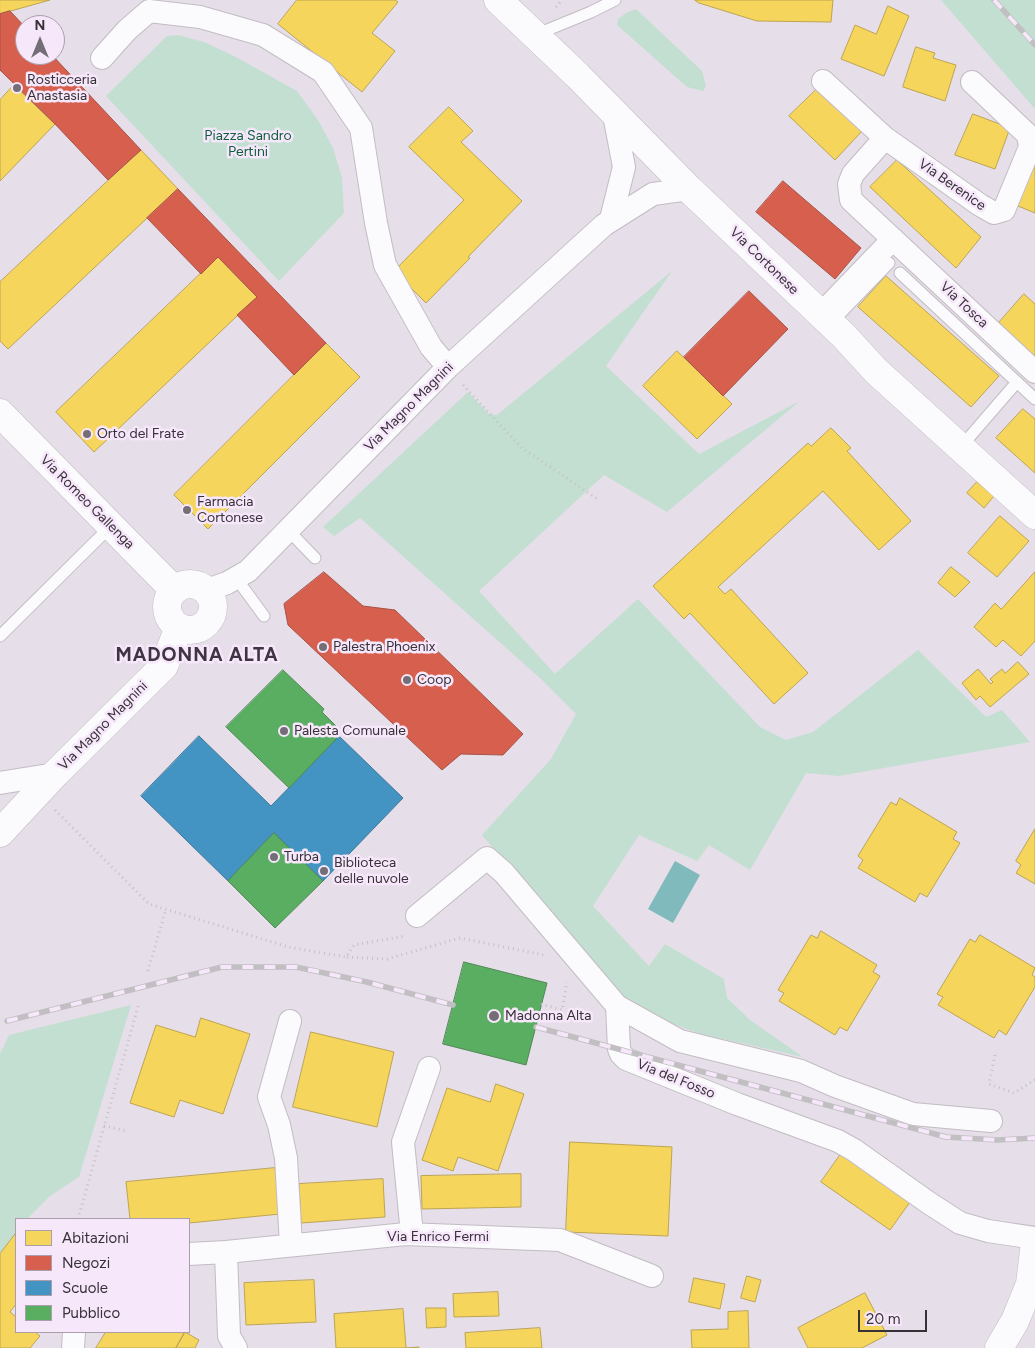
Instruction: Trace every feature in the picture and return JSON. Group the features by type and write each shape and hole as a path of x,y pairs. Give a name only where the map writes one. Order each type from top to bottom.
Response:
{"street":[{"name":"Via Cortonese","path":"498,0 577,75 689,190 844,336 876,371 1035,515"},
{"path":"102,58 127,30 149,10 200,17 263,35 323,72 361,128 376,223 385,265 431,347 448,367"},
{"name":"Via Berenice","path":"823,81 885,138 994,213 1004,210 1030,147 1031,138 972,82"},
{"path":"611,219 624,168 614,115"},
{"name":"Via Tosca","path":"885,138 853,174 849,184 851,200 893,239 1026,377"},
{"name":"Via Magno Magnini","path":"207,590 227,583 248,571 448,367 611,219 652,194 689,190"},
{"path":"825,319 893,239"},
{"name":"Via Romeo Gallenga","path":"0,413 174,590"},
{"path":"186,584 194,584 207,590 213,605 209,620 203,626 187,630 179,627 169,617 167,603 174,590 186,584"},
{"name":"Via Magno Magnini","path":"0,833 46,783 164,666 179,627"},
{"name":"Via Magno Magnini","path":"0,783 46,783"},
{"path":"417,916 487,858 504,873 576,961 617,1006 680,1041 802,1071 835,1086 913,1114 991,1121"},
{"name":"Via del Fosso","path":"617,1006 620,1049 621,1054 626,1059 737,1104 838,1141 960,1223 988,1231 1035,1240"},
{"path":"290,1020 269,1097 279,1125 286,1158 291,1245"},
{"path":"412,1234 403,1142 430,1068"},
{"name":"Via Enrico Fermi","path":"190,1254 412,1234 560,1240 652,1276"},
{"path":"999,1348 1015,1321 1030,1284 1035,1240"},
{"path":"226,1252 229,1336 236,1348"},
{"path":"73,1348 74,1333"}],"lane":[{"path":"535,35 615,0"},
{"path":"825,319 889,263"},
{"path":"900,273 1026,377 1035,399"},
{"path":"960,448 1026,377"},
{"path":"0,636 110,526"},
{"path":"288,530 315,558"},
{"path":"236,578 264,616"}],"path":[{"path":"448,367 468,392 522,448 599,500"},
{"path":"46,783 149,904 288,947 346,957 387,959 460,938 576,961 562,1010 541,1004"},
{"path":"148,970 166,909"},
{"path":"346,957 354,945 411,934 417,916"},
{"path":"78,1218 139,1003"},
{"path":"994,1055 989,1084 1014,1093 1035,1080"},
{"path":"104,1126 127,1130"}],"green space":[{"path":"941,0 1035,0 1035,109"},
{"path":"636,9 702,71 706,86 703,91 687,87 617,25 618,19"},
{"name":"Piazza Sandro Pertini","path":"178,35 204,42 234,56 297,91 318,120 333,148 342,178 344,213 279,281 106,96 167,36"},
{"path":"672,271 606,366 699,454 800,401 667,512 604,475 479,591 555,674 638,599 760,727 786,740 813,732 918,650 986,717 1002,710 1030,742 839,776 806,773 750,870 709,845 697,861 639,835 593,906 649,966 665,944 724,979 727,998 750,1020 803,1057 701,1034 631,1009 482,835 551,759 576,714 541,679 360,518 334,536 323,527 468,392 489,414 497,415"},
{"path":"131,1005 79,1177 50,1196 28,1218 15,1218 15,1234 0,1254 0,1054 9,1035"}],"water":[{"path":"675,861 700,875 673,923 648,909"}],"building: Abitazioni":[{"path":"0,0 50,0 0,14"},
{"path":"297,0 395,0 398,2 372,33 395,51 362,92 278,24"},
{"path":"695,0 833,0 831,22 757,21 699,3"},
{"path":"888,6 909,16 884,76 841,59 855,25 876,34"},
{"path":"916,47 935,53 933,58 956,65 945,101 903,87"},
{"path":"14,85 55,124 0,181 0,100"},
{"path":"816,90 864,129 835,160 789,116"},
{"path":"449,107 473,131 461,142 522,201 426,303 394,271 464,200 409,147"},
{"path":"973,114 1010,128 995,169 955,155"},
{"path":"141,150 178,189 8,349 0,341 0,282"},
{"path":"897,160 981,237 956,268 870,187"},
{"path":"1035,167 1035,213 1018,206"},
{"path":"218,257 257,297 94,452 56,412"},
{"path":"886,276 999,376 971,407 858,307"},
{"path":"1024,294 1035,304 1035,361 996,326"},
{"path":"326,343 360,377 208,529 174,495"},
{"path":"677,351 732,404 697,439 643,386"},
{"path":"1023,409 1035,419 1035,473 996,438"},
{"path":"831,428 851,448 847,451 911,521 879,550 823,491 718,587 725,594 731,589 808,673 774,704 690,613 684,619 653,586 808,443 811,446"},
{"path":"977,482 994,496 984,508 967,493"},
{"path":"1000,516 1029,541 997,577 968,553"},
{"path":"951,567 970,582 955,597 938,583"},
{"path":"1035,572 1035,641 1021,656 1003,640 996,647 974,627 995,603 1001,609"},
{"path":"1018,662 1029,674 990,707 980,696 976,700 962,683 978,669 991,684 993,682 990,679 1002,669 1005,673"},
{"path":"900,798 957,832 953,839 960,843 927,897 920,893 915,902 858,868 863,860 858,856 891,802 896,805"},
{"path":"1035,829 1035,884 1016,873 1021,865 1016,861"},
{"path":"821,931 877,965 873,972 880,976 847,1031 840,1027 835,1035 779,1001 784,993 778,990 811,935 817,938"},
{"path":"980,935 1035,968 1032,975 1035,977 1035,987 1006,1035 999,1030 994,1038 938,1005 943,997 937,994 970,939 975,942"},
{"path":"201,1018 250,1034 223,1114 180,1100 174,1117 130,1103 156,1025 195,1037"},
{"path":"311,1032 394,1052 377,1127 293,1107"},
{"path":"496,1084 524,1094 498,1171 458,1157 453,1171 422,1160 447,1088 490,1102"},
{"path":"570,1142 672,1147 668,1236 566,1232"},
{"path":"841,1154 910,1202 890,1230 821,1182"},
{"path":"275,1168 280,1214 190,1223 190,1218 130,1218 126,1182"},
{"path":"521,1174 521,1207 422,1209 421,1176"},
{"path":"383,1179 385,1217 301,1223 299,1184"},
{"path":"15,1234 15,1305 10,1312 15,1316 15,1333 36,1333 40,1336 30,1348 0,1348 0,1254"},
{"path":"747,1276 761,1280 755,1302 741,1298"},
{"path":"694,1278 725,1284 720,1309 689,1302"},
{"path":"314,1280 316,1322 246,1325 244,1283"},
{"path":"498,1292 499,1316 454,1317 453,1294"},
{"path":"865,1293 887,1335 862,1348 808,1348 798,1328"},
{"path":"426,1308 446,1308 446,1327 427,1328"},
{"path":"403,1309 406,1348 336,1348 334,1314"},
{"path":"748,1311 749,1348 692,1348 691,1330 728,1329 728,1312"},
{"path":"540,1328 542,1348 466,1348 465,1333"},
{"path":"105,1333 184,1333 176,1348 96,1348"},
{"path":"184,1333 199,1340 195,1348 176,1348"}],"building: Negozi":[{"path":"10,11 15,16 15,65 61,65 141,150 108,180 0,70 0,14"},
{"path":"783,181 861,248 835,279 756,212"},
{"path":"178,189 326,343 294,375 237,315 257,297 218,257 201,274 147,218"},
{"path":"749,291 788,329 723,396 684,357"},
{"name":"Coop","path":"324,572 363,606 395,610 523,734 503,755 461,754 442,770 288,625 284,604"}],"building: Scuole":[{"path":"199,736 271,806 339,736 403,798 323,881 274,833 228,881 141,796"}],"building: Pubblico":[{"name":"Palesta Comunale","path":"283,670 324,709 322,712 339,729 336,732 339,736 289,788 226,727"},
{"name":"Turba","path":"274,833 323,881 275,928 228,881"},
{"name":"Madonna Alta","path":"464,962 547,983 526,1065 443,1044"}],"railway":[{"path":"994,0 1035,45"},
{"path":"7,1021 222,967 296,967 367,982 453,1005"},
{"path":"536,1027 946,1137 998,1140 1035,1138"}],"place":[{"name":"Rosticceria Anastasia","path":"17,88"},
{"name":"Orto del Frate","path":"87,434"},
{"name":"Farmacia Cortonese","path":"187,510"},
{"name":"Palestra Phoenix","path":"323,647"},
{"name":"Coop","path":"407,680"},
{"name":"Palesta Comunale","path":"284,731"},
{"name":"Turba","path":"274,857"},
{"name":"Biblioteca delle nuvole","path":"324,871"},
{"name":"Madonna Alta","path":"494,1016"}],"district":[{"name":"MADONNA ALTA","path":"197,655"}]}
